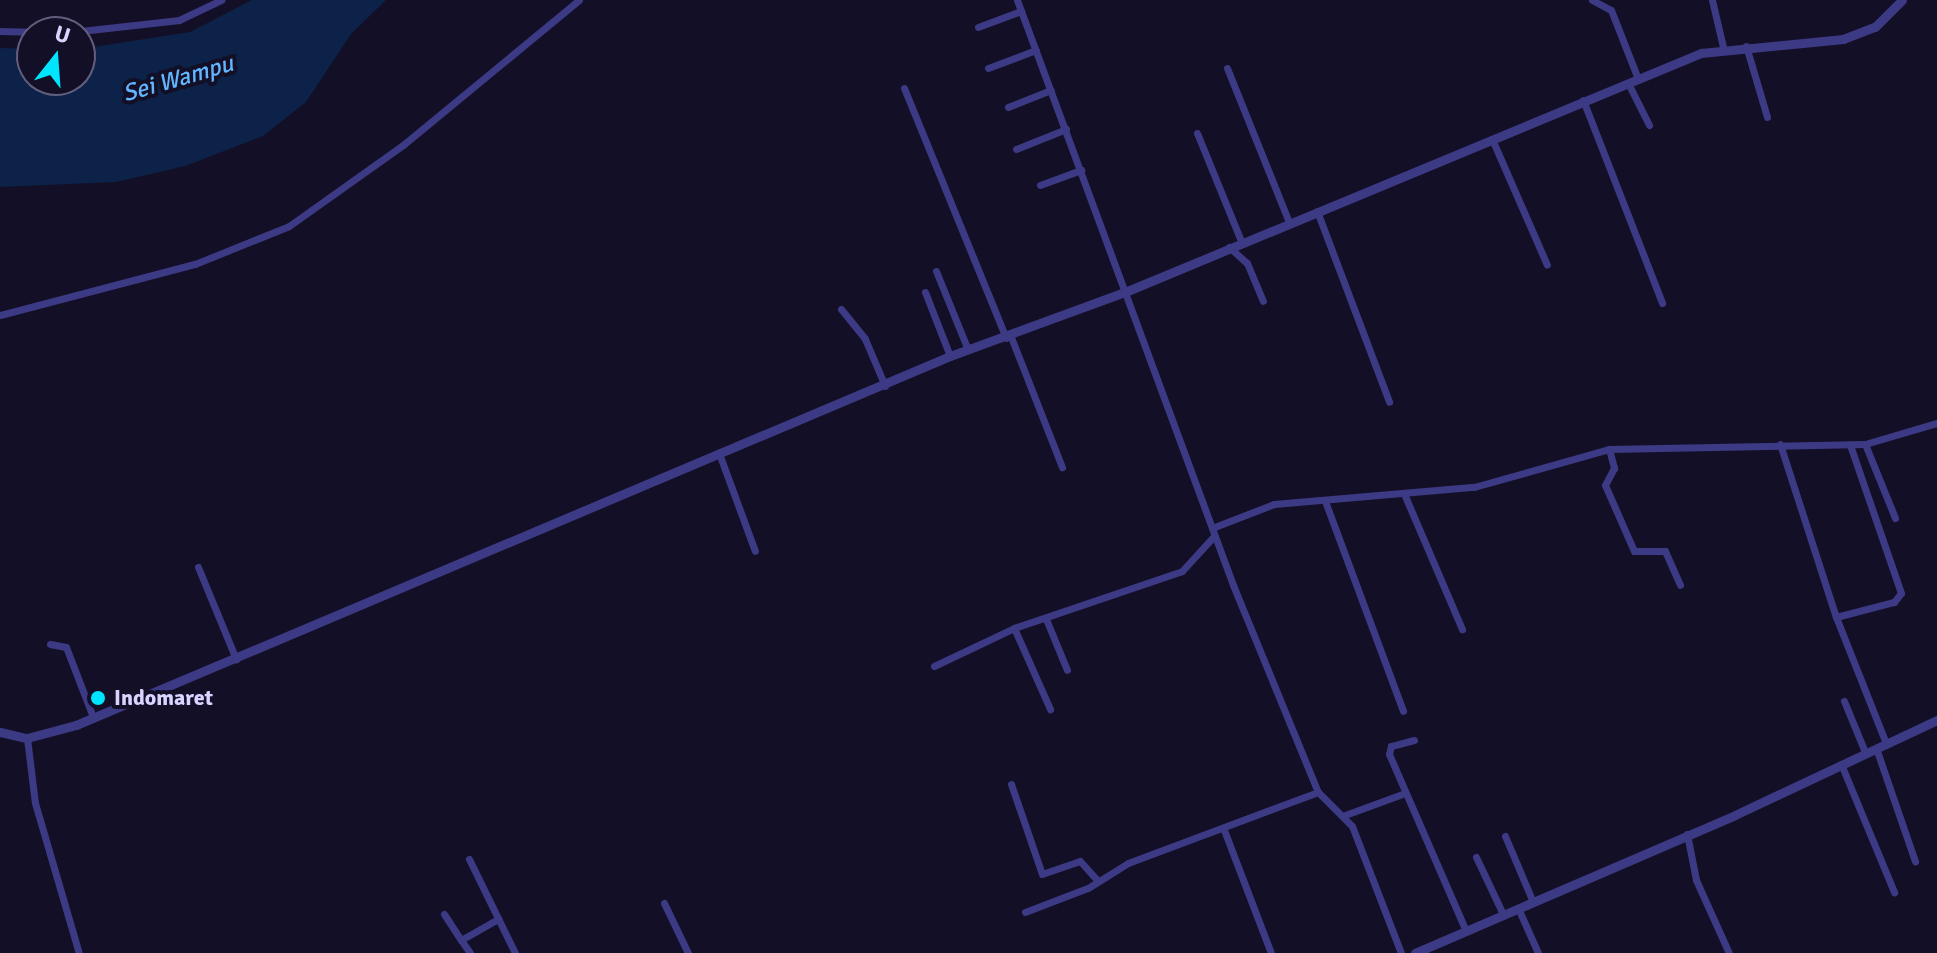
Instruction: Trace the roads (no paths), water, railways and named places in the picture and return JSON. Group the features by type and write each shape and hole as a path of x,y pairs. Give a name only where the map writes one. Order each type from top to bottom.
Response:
{"street":[{"path":"96,29 179,20 221,0"},
{"path":"0,315 195,264 289,226 403,145 579,0"},
{"path":"1017,0 1213,532 1318,792 1345,815 1401,953"},
{"path":"1592,0 1610,4 1649,125"},
{"path":"1712,0 1723,47"},
{"path":"0,732 27,738 93,717 720,456 950,356 1008,338 1125,292 1583,100 1723,47 1855,36 1886,20 1902,0"},
{"path":"978,27 1021,11"},
{"path":"1746,46 1767,117"},
{"path":"988,68 1036,50"},
{"path":"1227,68 1289,222"},
{"path":"904,88 1062,467"},
{"path":"1008,107 1051,90"},
{"path":"1583,100 1662,303"},
{"path":"1016,149 1066,129"},
{"path":"1197,133 1241,241"},
{"path":"1492,139 1547,265"},
{"path":"1040,185 1081,170"},
{"path":"1317,211 1389,402"},
{"path":"1229,247 1247,263 1263,301"},
{"path":"936,271 968,350"},
{"path":"925,292 950,356"},
{"path":"841,309 865,339 885,386"},
{"path":"934,666 1014,628 1182,571 1213,532 1258,508 1474,487 1609,449 1865,444 1937,423"},
{"path":"1780,444 1881,746 1915,861"},
{"path":"1865,444 1895,518"},
{"path":"1836,617 1894,602 1901,593 1850,445"},
{"path":"1609,449 1614,468 1605,485 1634,551 1665,551 1680,585"},
{"path":"720,456 755,551"},
{"path":"1405,496 1462,629"},
{"path":"1325,501 1403,711"},
{"path":"198,567 236,659"},
{"path":"1046,619 1067,670"},
{"path":"1014,628 1050,709"},
{"path":"50,644 66,647 93,717"},
{"path":"1844,701 1865,752"},
{"path":"1415,953 1937,720"},
{"path":"27,738 35,803 79,953"},
{"path":"1414,740 1389,749 1405,793 1466,931"},
{"path":"1841,764 1894,892"},
{"path":"1011,784 1042,874 1080,861 1096,879"},
{"path":"1025,912 1088,888 1096,879 1318,792"},
{"path":"1345,815 1405,793"},
{"path":"1224,830 1271,953"},
{"path":"1687,834 1696,880 1729,953"},
{"path":"1505,836 1533,902"},
{"path":"1476,857 1503,914"},
{"path":"469,859 515,953"},
{"path":"664,903 688,953"},
{"path":"1518,908 1538,953"},
{"path":"444,914 470,953"},
{"path":"461,940 498,919"}],"water":[{"name":"Sei Wampu","path":"252,0 386,0 351,34 306,102 263,136 185,166 116,182 0,187 0,48 16,48 16,96 96,96 96,47 190,32"}],"place":[{"name":"Indomaret","path":"98,698"}]}
